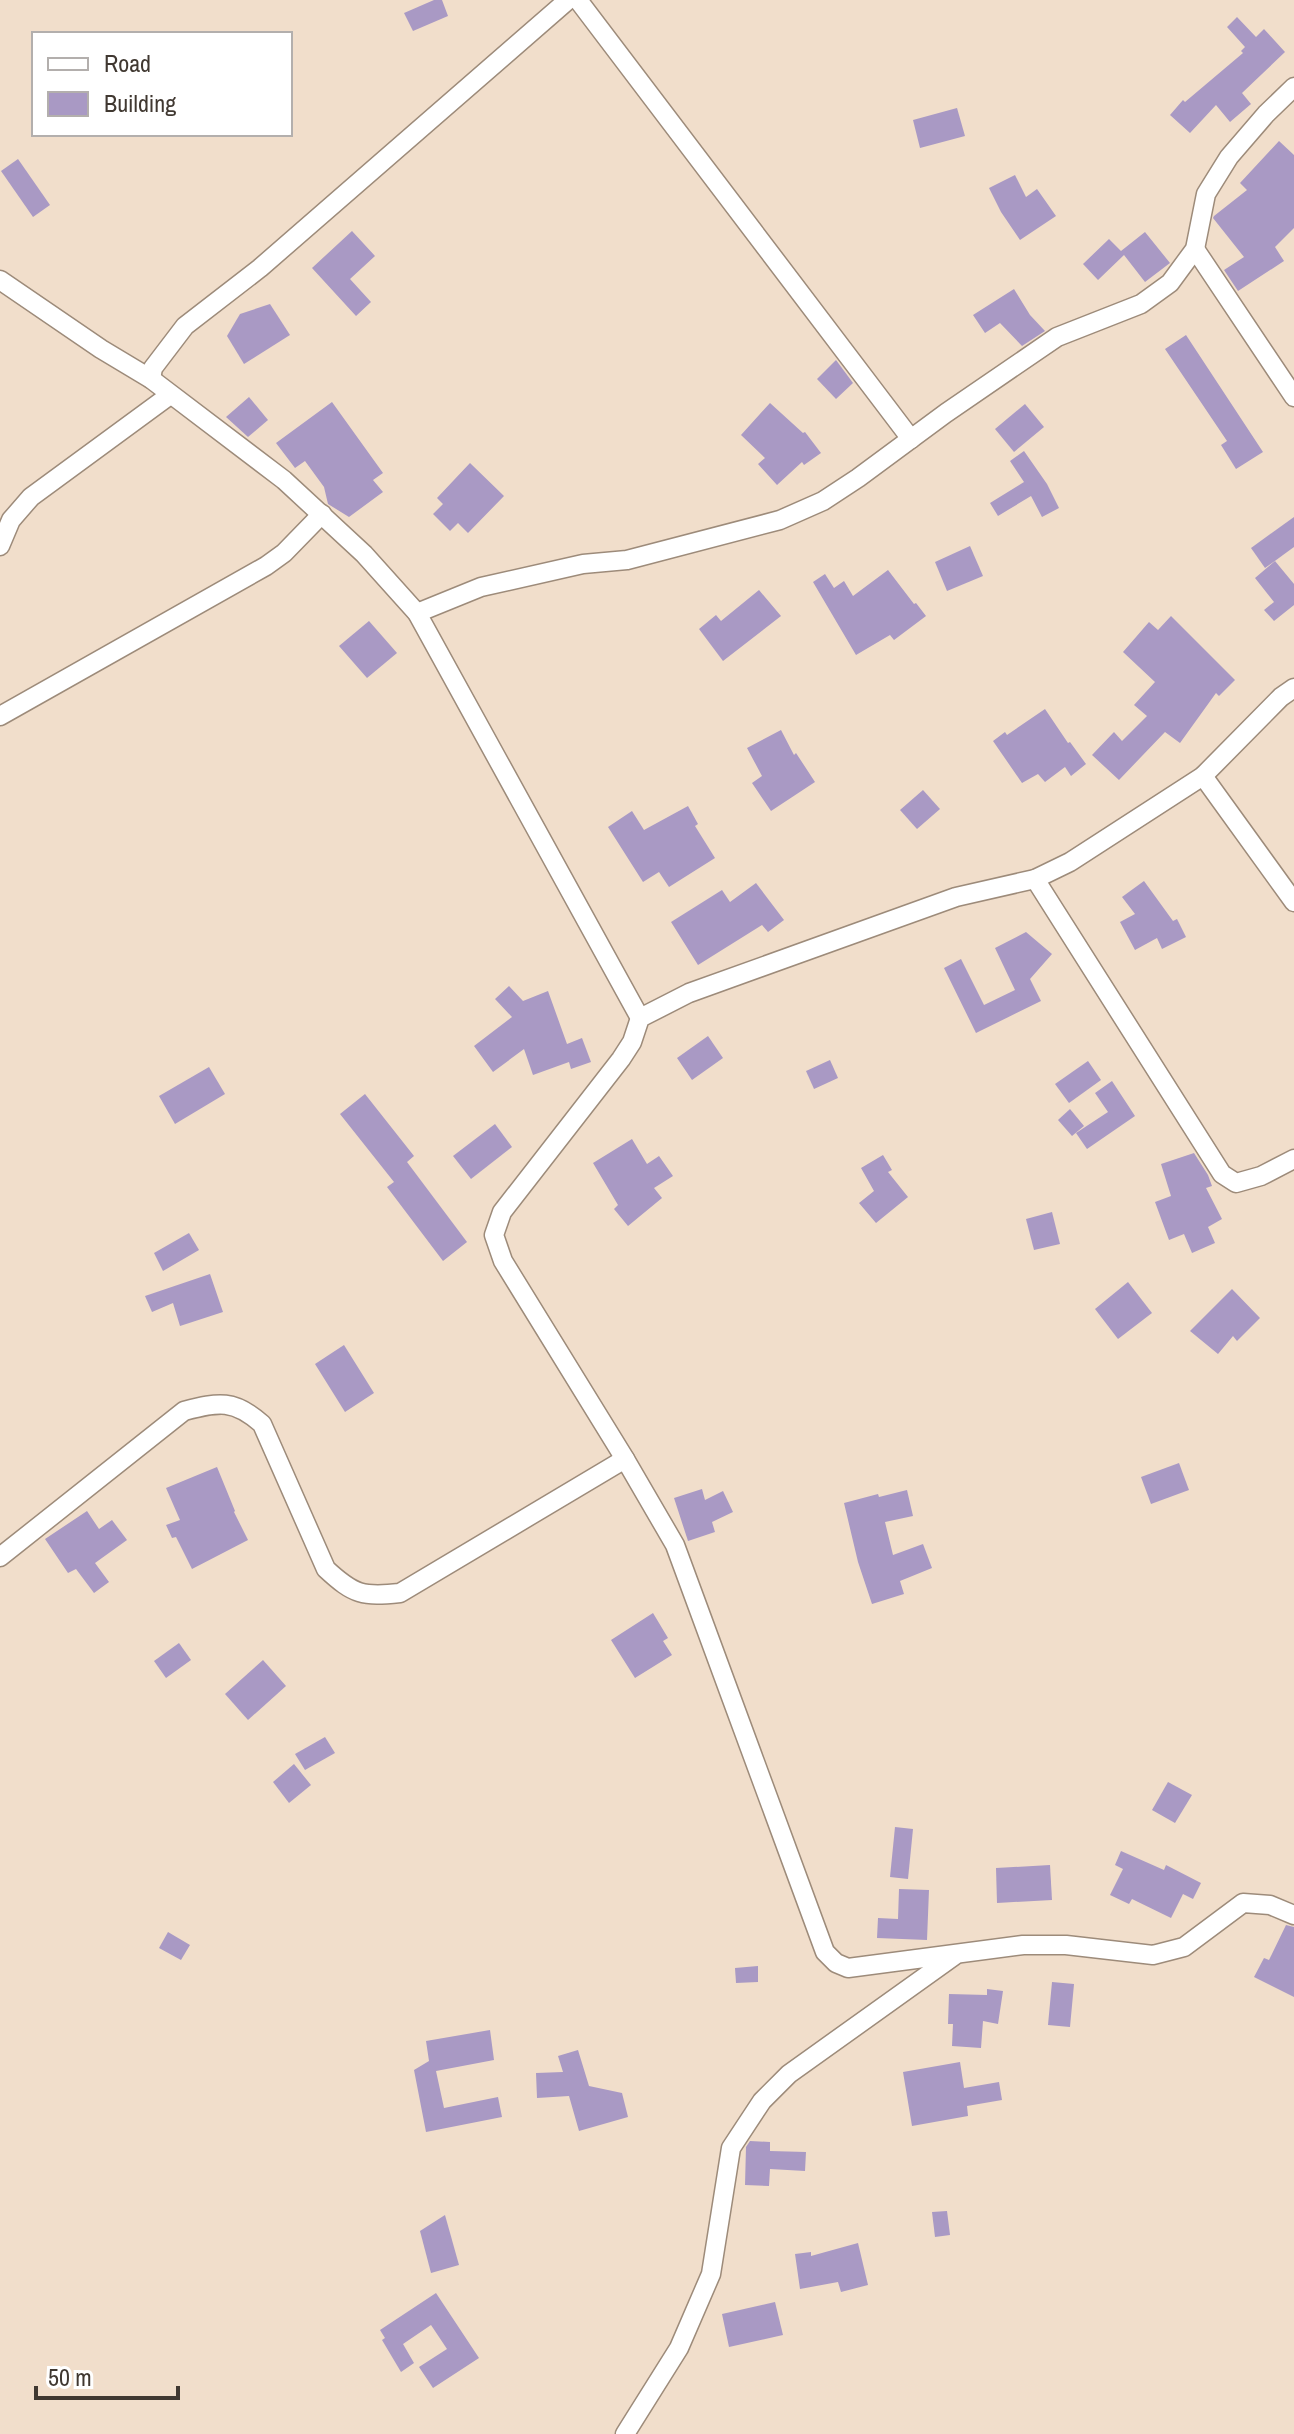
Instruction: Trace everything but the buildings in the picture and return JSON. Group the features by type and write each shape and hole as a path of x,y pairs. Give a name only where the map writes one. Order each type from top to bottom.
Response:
{"street":[{"path":"151,379 153,368 185,326 272,258 568,0"},
{"path":"578,0 911,439"},
{"path":"417,613 495,583 583,564 627,560 780,520 823,501 1057,337 1141,304 1170,283 1195,249 1206,194 1229,157 1294,87"},
{"path":"1195,249 1294,397"},
{"path":"0,280 151,379 284,480 364,554 417,613 640,1018"},
{"path":"0,546 11,520 31,497 170,395"},
{"path":"0,716 266,566 284,553 322,514"},
{"path":"1294,688 1281,697 1203,776 1070,862 1035,879 942,903 689,993 640,1018 632,1042 502,1212 494,1235 503,1261 675,1545 825,1952 836,1963 848,1968 1023,1945 1066,1945 1153,1955 1184,1947 1243,1903 1270,1905 1294,1915"},
{"path":"1203,776 1294,902"},
{"path":"1035,879 1222,1174 1236,1183 1261,1176 1294,1159"},
{"path":"0,1557 184,1411 215,1403 246,1409 262,1424 326,1569 343,1585 371,1596 400,1593 625,1459"},
{"path":"625,2434 679,2348 711,2274 731,2148 762,2101 789,2074 957,1954"}]}
